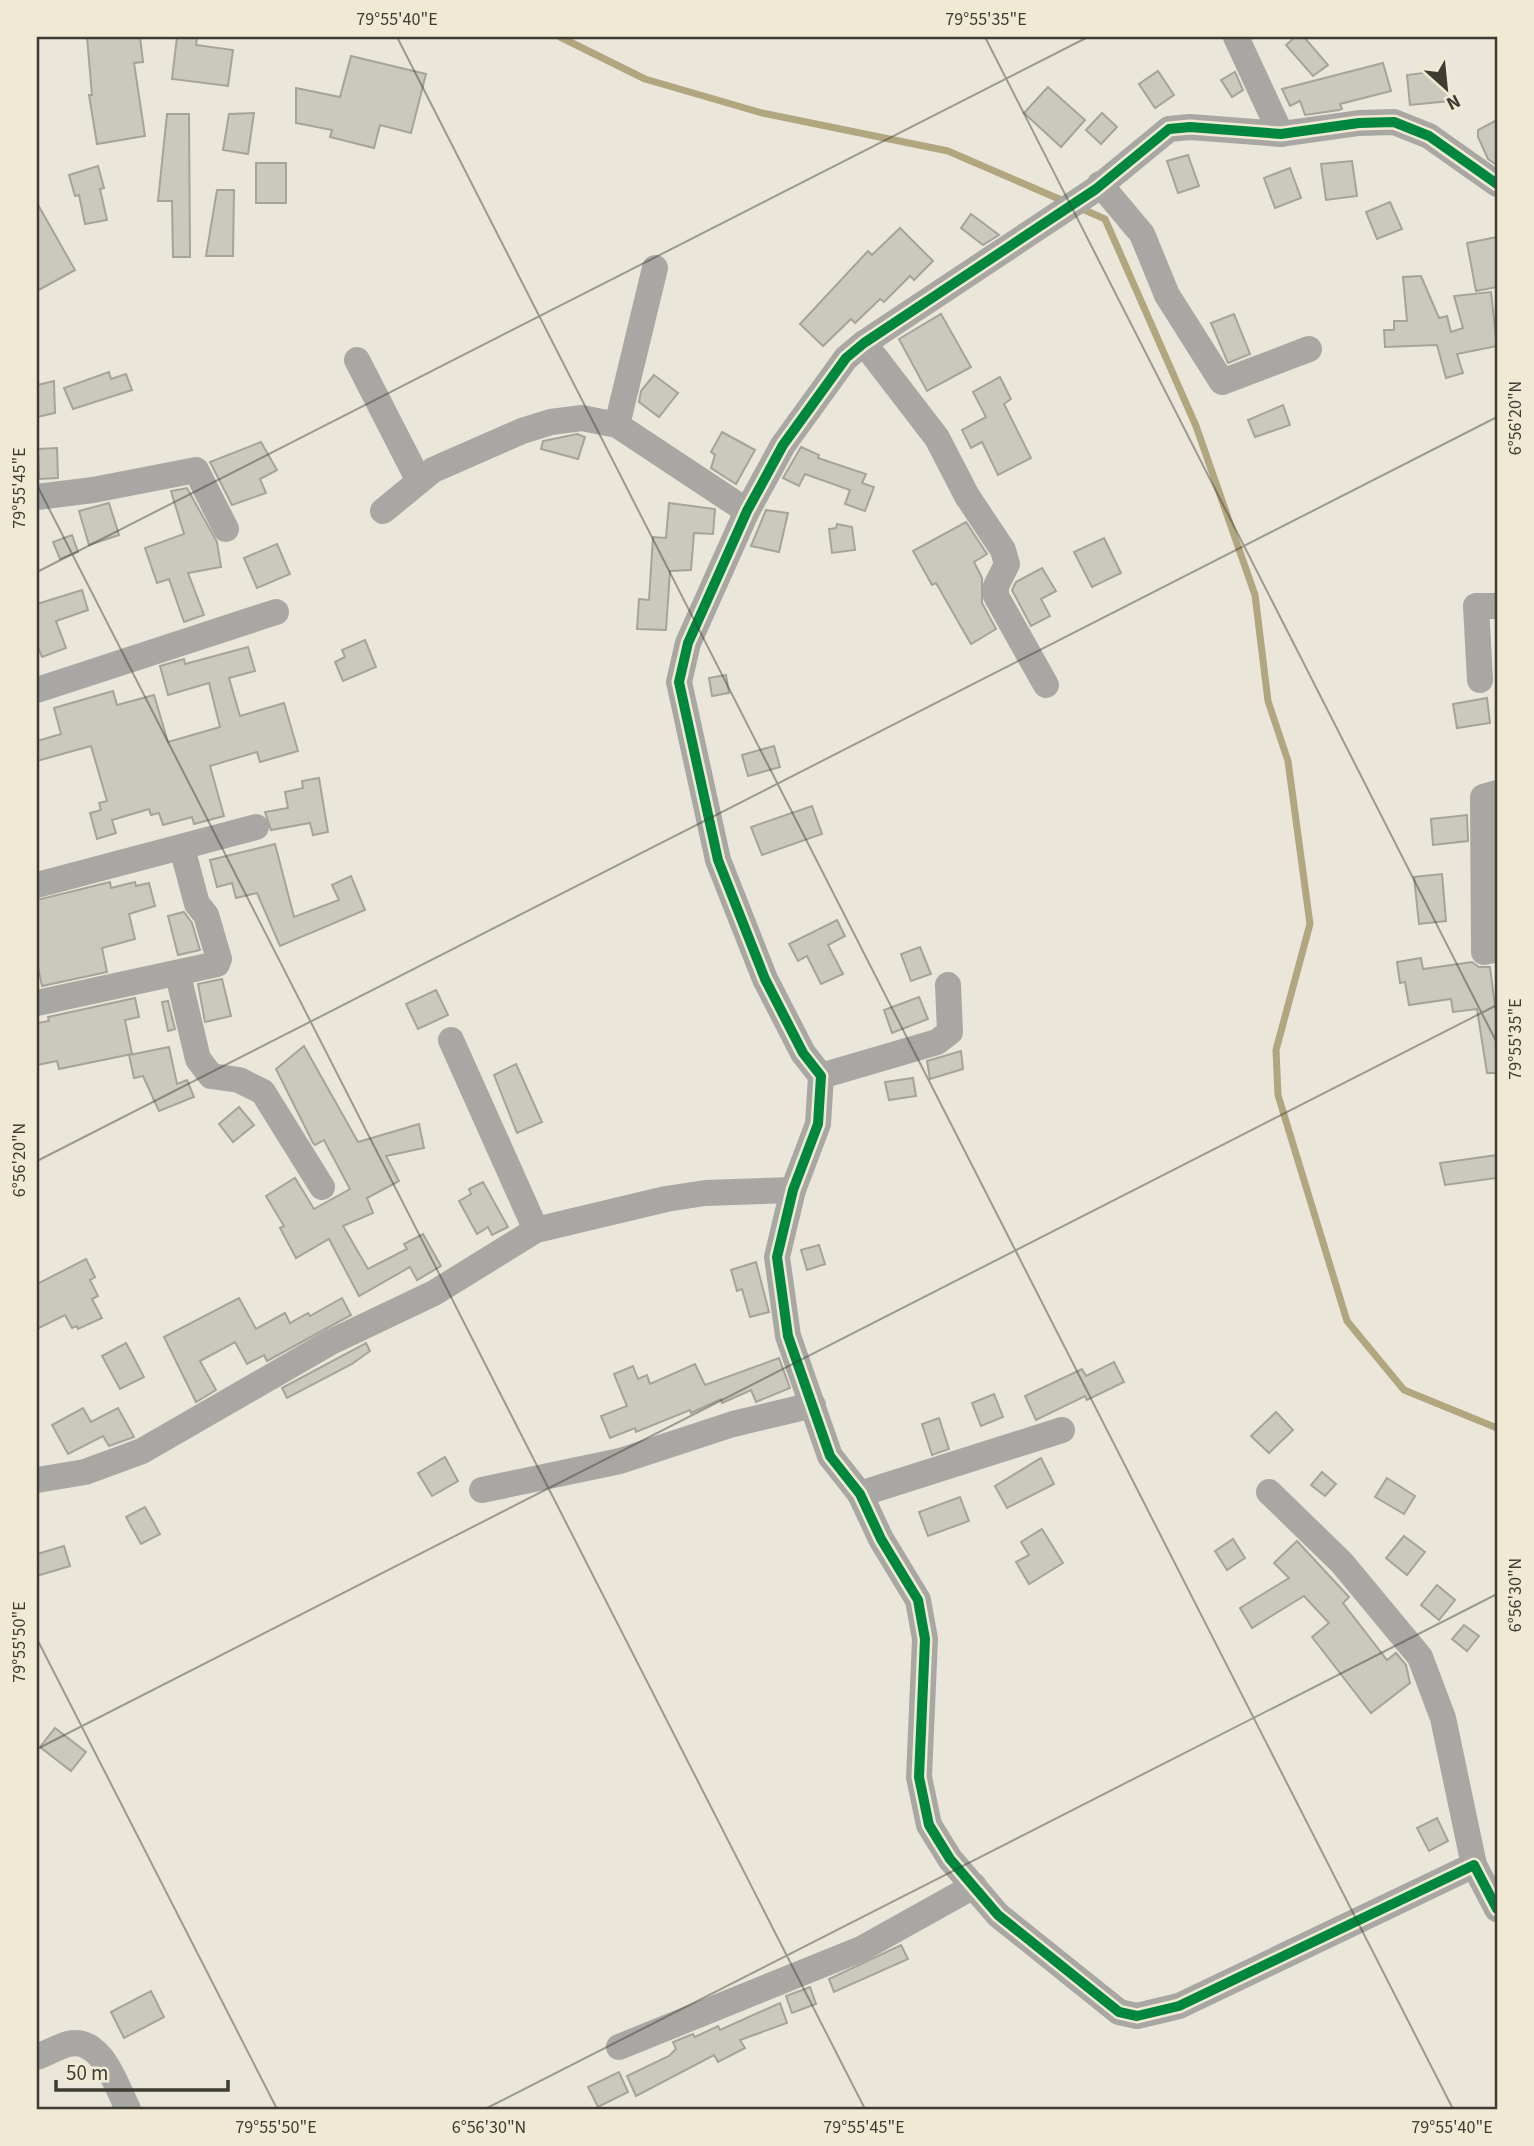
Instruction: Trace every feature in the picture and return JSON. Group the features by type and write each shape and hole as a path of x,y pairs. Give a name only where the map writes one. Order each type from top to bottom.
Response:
{"street":[{"path":"1236,37 1281,134"},
{"path":"1474,1865 1179,2006 1138,2016 1119,2012 998,1915 950,1858 929,1825 919,1777 925,1639 918,1600 881,1539 860,1494 831,1456 788,1336 778,1257 793,1190 818,1124 821,1076 803,1053 765,979 718,860 679,682 688,643 747,511 783,444 846,358 864,343 1098,187 1169,130 1190,127 1281,134 1359,123 1394,122 1429,136 1497,184"},
{"path":"1098,187 1142,234 1167,295 1222,382 1308,349"},
{"path":"617,425 655,268"},
{"path":"864,343 937,438 967,496 1003,550 1007,564 996,586 996,596 1046,685"},
{"path":"357,360 419,481"},
{"path":"383,511 433,470 522,431 551,422 582,418 617,425 747,511"},
{"path":"37,497 93,490 195,470 226,529"},
{"path":"1480,680 1476,606 1497,606"},
{"path":"37,690 276,612"},
{"path":"1497,793 1483,797 1484,952 1497,949"},
{"path":"37,885 256,827"},
{"path":"37,1003 178,975 218,964 219,959 206,915 197,904 182,848"},
{"path":"178,975 198,1059 211,1076 239,1080 262,1093 322,1187"},
{"path":"821,1076 937,1042 950,1032 948,985"},
{"path":"452,1040 537,1230"},
{"path":"37,1480 86,1472 142,1451 331,1342 434,1293 537,1230 666,1199 705,1193 793,1190"},
{"path":"482,1490 620,1461 733,1424 813,1405"},
{"path":"860,1494 1062,1430"},
{"path":"1269,1492 1342,1563 1420,1657 1443,1718 1474,1865 1497,1909"},
{"path":"619,2047 861,1948 974,1886"},
{"path":"37,2057 70,2043 85,2045 99,2053 128,2109"}],"building":[{"path":"87,37 140,37 143,62 134,63 145,136 97,144 89,95 92,95"},
{"path":"177,37 197,38 196,45 233,50 228,86 172,79"},
{"path":"1295,37 1304,37 1328,65 1313,76 1286,45"},
{"path":"351,56 426,74 411,133 380,125 374,148 330,137 332,130 296,123 296,88 340,97"},
{"path":"1383,63 1391,91 1340,104 1342,109 1339,110 1305,115 1300,101 1290,106 1282,89"},
{"path":"1447,70 1450,101 1410,105 1407,75"},
{"path":"1158,71 1174,95 1155,108 1139,84"},
{"path":"1235,72 1243,90 1232,97 1221,80"},
{"path":"1048,87 1085,120 1061,147 1024,113"},
{"path":"254,113 248,154 223,150 229,114"},
{"path":"1102,113 1117,127 1101,144 1086,130"},
{"path":"167,114 189,114 190,257 173,257 172,201 158,201"},
{"path":"1497,120 1497,165 1488,159 1478,137 1478,130"},
{"path":"1188,155 1199,186 1178,193 1167,161"},
{"path":"1352,161 1357,196 1326,200 1321,164"},
{"path":"256,163 286,163 286,203 256,203"},
{"path":"98,166 104,188 100,189 107,220 85,224 79,195 75,196 69,175"},
{"path":"1290,168 1301,198 1275,208 1264,178"},
{"path":"217,190 234,190 233,256 206,256"},
{"path":"1390,202 1402,229 1377,239 1366,212"},
{"path":"37,203 75,270 37,291"},
{"path":"971,214 999,235 983,245 961,228"},
{"path":"900,228 933,261 914,280 910,276 884,302 880,299 855,323 851,319 823,346 800,324 868,251 872,255"},
{"path":"1497,237 1497,287 1476,291 1467,243"},
{"path":"1421,276 1439,318 1447,316 1451,332 1463,328 1454,296 1491,292 1497,346 1457,354 1463,373 1446,378 1437,345 1385,347 1384,330 1394,330 1394,321 1407,321 1403,277"},
{"path":"941,314 971,367 927,391 899,339"},
{"path":"1234,314 1250,354 1228,363 1211,323"},
{"path":"109,372 111,379 126,374 132,390 73,409 64,388"},
{"path":"654,375 678,393 659,417 639,402 641,391"},
{"path":"1000,377 1011,399 1004,404 1031,458 998,475 982,442 971,448 962,430 986,417 973,392"},
{"path":"54,381 55,413 37,417 37,385"},
{"path":"1283,405 1290,425 1255,437 1248,420"},
{"path":"722,432 755,450 736,484 711,468 715,455 711,452"},
{"path":"577,434 585,437 578,459 541,449 543,441"},
{"path":"261,442 277,470 260,479 266,493 232,505 210,462"},
{"path":"801,447 819,455 818,458 866,474 862,483 874,487 865,511 845,504 850,490 805,474 799,486 783,478"},
{"path":"57,448 58,478 39,479 38,449"},
{"path":"187,488 217,542 221,567 188,573 204,615 184,622 169,579 157,583 145,548 184,534 171,491"},
{"path":"109,503 119,535 89,545 79,511"},
{"path":"669,503 715,509 713,534 694,533 691,570 670,571 666,630 637,629 639,599 649,600 653,537 666,538"},
{"path":"766,510 788,513 779,552 751,546"},
{"path":"966,522 987,554 974,562 982,578 982,603 996,629 971,644 936,583 932,585 913,551"},
{"path":"837,524 852,527 855,550 832,553 829,529 836,528"},
{"path":"72,535 78,552 60,559 53,542"},
{"path":"1104,538 1121,573 1092,587 1074,552"},
{"path":"277,544 290,574 257,588 244,558"},
{"path":"1042,568 1056,591 1041,599 1050,616 1031,626 1012,590 1016,582"},
{"path":"82,590 88,610 56,621 66,648 42,657 37,644 37,604"},
{"path":"365,640 376,667 343,681 335,662 345,657 342,650"},
{"path":"248,647 255,671 229,678 240,716 284,703 298,751 260,762 257,752 210,766 224,816 194,824 192,817 163,825 159,813 151,815 149,809 112,820 116,833 97,839 90,813 101,810 99,803 107,801 91,746 37,761 37,741 61,734 54,708 113,691 117,705 154,695 168,742 220,727 209,683 168,695 160,666 184,659 185,664"},
{"path":"726,675 729,693 712,696 709,678"},
{"path":"1487,698 1490,723 1457,728 1453,704"},
{"path":"774,746 780,767 748,776 742,755"},
{"path":"319,778 328,832 313,835 310,823 271,830 265,812 288,808 285,792 303,788 302,781"},
{"path":"812,806 822,834 762,855 751,827"},
{"path":"1467,815 1468,841 1433,845 1431,819"},
{"path":"275,844 294,917 339,900 332,885 351,876 365,910 280,946 257,893 236,898 232,883 217,887 210,860"},
{"path":"1442,874 1446,921 1419,924 1414,877"},
{"path":"110,882 111,888 135,882 136,886 149,883 155,906 129,914 135,939 102,948 107,972 42,986 37,962 37,900"},
{"path":"184,912 192,923 200,950 178,955 168,916"},
{"path":"837,920 845,936 828,945 843,974 821,984 807,956 798,961 789,944"},
{"path":"920,947 931,974 911,981 901,954"},
{"path":"1421,958 1423,969 1472,962 1479,967 1490,967 1497,1022 1497,1073 1487,1073 1477,1009 1453,1012 1451,999 1409,1005 1405,982 1400,983 1397,962"},
{"path":"222,979 231,1016 205,1022 198,984"},
{"path":"436,990 448,1015 418,1029 406,1004"},
{"path":"919,997 928,1019 892,1033 884,1010"},
{"path":"135,998 139,1017 125,1020 132,1054 59,1069 57,1061 37,1065 37,1023 49,1021 48,1017"},
{"path":"168,1001 175,1029 168,1031 162,1002"},
{"path":"304,1046 358,1142 419,1124 424,1148 386,1156 399,1181 367,1198 373,1213 343,1226 368,1269 407,1249 404,1244 423,1234 441,1266 417,1280 410,1267 359,1296 329,1239 296,1258 280,1228 284,1226 266,1196 295,1178 314,1209 350,1189 324,1140 315,1145 313,1143 276,1069"},
{"path":"169,1047 177,1084 187,1080 194,1097 159,1111 143,1076 134,1078 129,1055"},
{"path":"961,1051 963,1069 930,1079 927,1061"},
{"path":"516,1064 542,1122 517,1133 494,1075"},
{"path":"913,1078 916,1096 889,1100 885,1082"},
{"path":"239,1107 254,1125 233,1142 219,1124"},
{"path":"1497,1155 1497,1178 1445,1185 1440,1163"},
{"path":"483,1182 508,1227 492,1235 488,1227 477,1234 459,1201 471,1194 469,1189"},
{"path":"819,1245 825,1264 807,1270 801,1250"},
{"path":"86,1259 95,1277 90,1280 98,1296 92,1299 102,1318 78,1329 77,1326 72,1328 65,1315 37,1329 37,1284"},
{"path":"756,1262 769,1312 750,1317 742,1289 737,1291 731,1270"},
{"path":"239,1298 256,1329 285,1313 290,1323 308,1313 310,1316 342,1298 351,1315 267,1361 264,1355 247,1364 235,1342 200,1361 216,1390 196,1402 164,1337"},
{"path":"126,1343 144,1377 120,1389 102,1356"},
{"path":"366,1343 370,1351 352,1364 287,1398 282,1388"},
{"path":"779,1358 790,1388 756,1402 751,1390 722,1403 721,1399 691,1413 690,1410 636,1432 635,1428 610,1438 601,1416 627,1406 614,1374 633,1366 638,1379 647,1375 650,1384 695,1364 705,1385"},
{"path":"1114,1362 1124,1382 1087,1400 1085,1396 1036,1420 1025,1396 1082,1369 1086,1376"},
{"path":"994,1394 1003,1417 981,1426 972,1403"},
{"path":"83,1408 91,1422 118,1408 134,1437 109,1446 103,1436 68,1454 52,1425"},
{"path":"1276,1412 1293,1430 1269,1453 1251,1436"},
{"path":"939,1418 949,1449 932,1455 922,1424"},
{"path":"445,1457 458,1481 432,1496 418,1473"},
{"path":"1041,1458 1054,1484 1007,1508 995,1486"},
{"path":"1322,1472 1336,1484 1325,1496 1311,1485"},
{"path":"1387,1478 1415,1496 1404,1514 1375,1497"},
{"path":"960,1497 969,1521 928,1536 919,1512"},
{"path":"145,1507 160,1534 141,1544 126,1517"},
{"path":"1042,1529 1063,1563 1029,1584 1016,1562 1029,1555 1021,1542"},
{"path":"1404,1536 1425,1552 1407,1575 1386,1558"},
{"path":"1233,1539 1245,1558 1227,1570 1215,1551"},
{"path":"1297,1541 1349,1597 1343,1603 1387,1660 1396,1653 1406,1665 1410,1683 1371,1713 1312,1637 1329,1623 1304,1596 1252,1628 1240,1608 1289,1578 1274,1563"},
{"path":"64,1546 70,1566 37,1576 37,1554"},
{"path":"1437,1585 1455,1600 1439,1620 1421,1605"},
{"path":"1464,1625 1479,1636 1467,1651 1452,1639"},
{"path":"55,1728 86,1752 71,1771 40,1747"},
{"path":"1437,1818 1448,1841 1429,1851 1417,1828"},
{"path":"901,1945 908,1959 834,1992 829,1979"},
{"path":"810,1987 816,2004 792,2013 786,1996"},
{"path":"151,1991 164,2017 124,2038 111,2012"},
{"path":"780,2003 787,2023 740,2040 745,2048 718,2062 714,2055 636,2096 627,2076 669,2056 676,2049 673,2042 693,2034 695,2037 718,2026 720,2030"},
{"path":"619,2072 628,2092 598,2107 588,2087"}],"waterway":[{"path":"560,37 645,79 762,113 948,151 1066,202"},
{"path":"1080,208 1105,219 1196,426 1255,595 1268,701 1288,761 1310,924 1276,1050 1278,1095 1347,1321 1404,1390 1497,1428"}],"cycle path":[{"path":"1497,184 1429,136 1394,122 1359,123 1281,134 1190,127 1169,129 1096,189 864,343 846,358 783,445 747,511 688,643 679,682 718,860 765,979 803,1053 821,1076 818,1124 793,1190 777,1257 788,1336 830,1456 860,1494 881,1539 918,1600 925,1639 919,1777 929,1825 950,1859 998,1915 1119,2012 1137,2016 1179,2006 1474,1865 1497,1909"}]}
